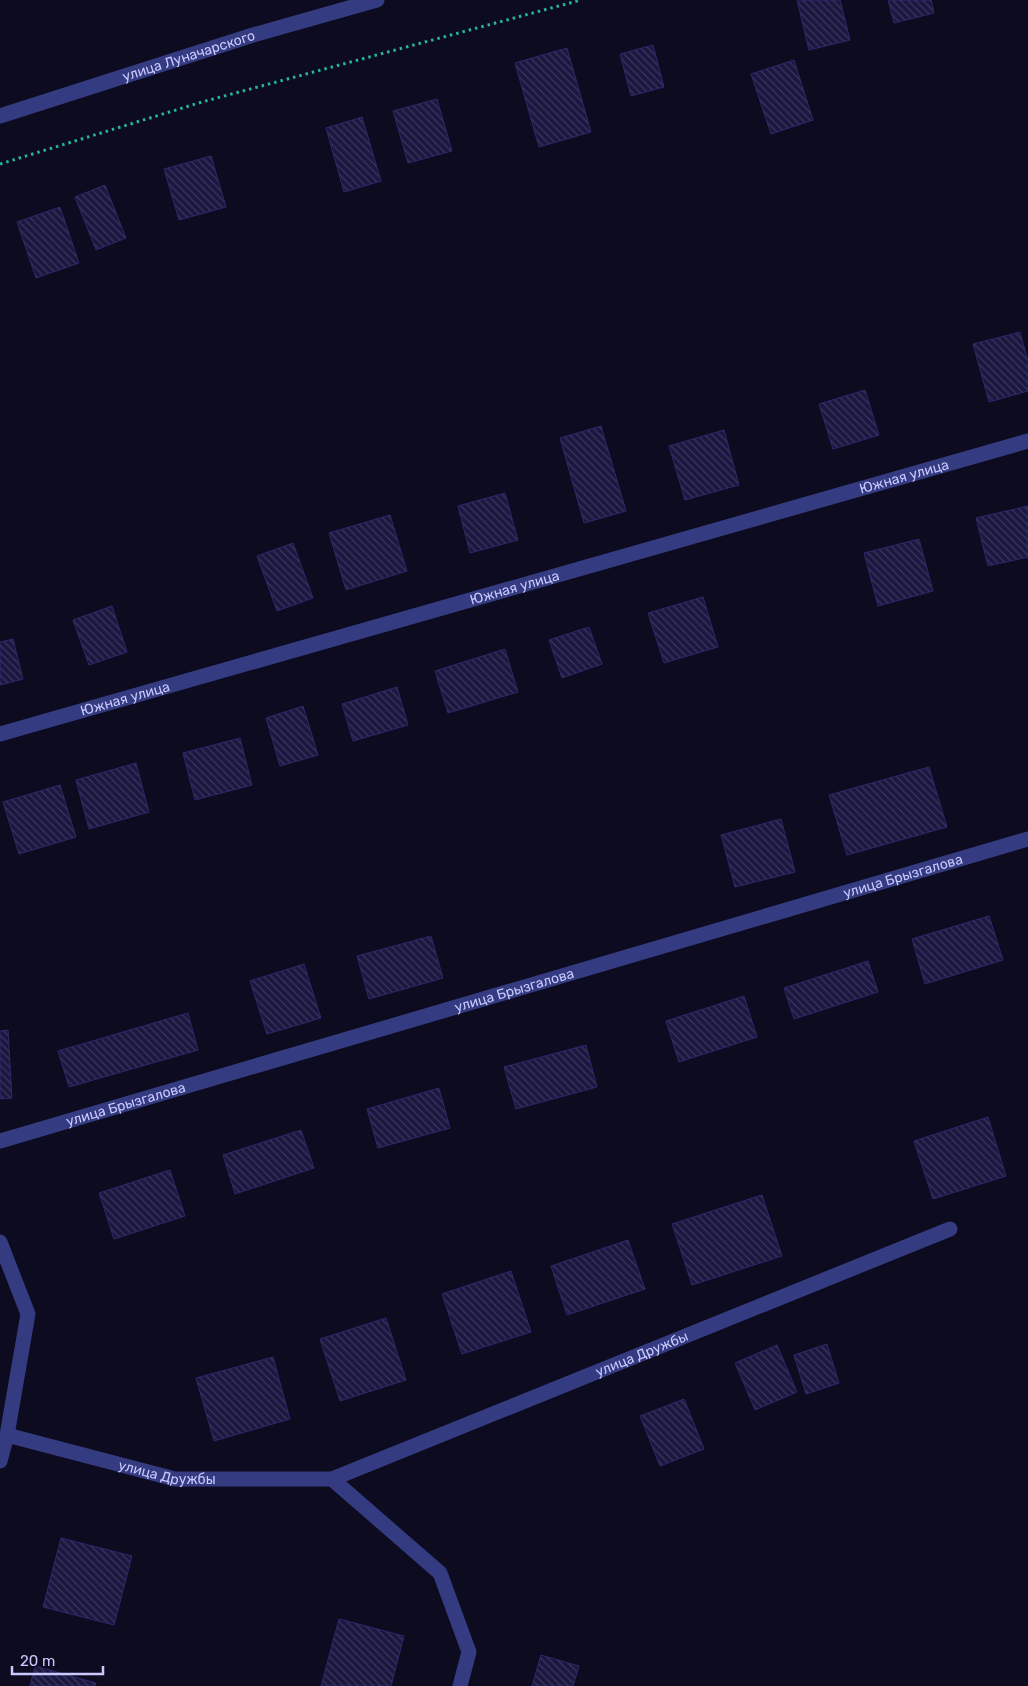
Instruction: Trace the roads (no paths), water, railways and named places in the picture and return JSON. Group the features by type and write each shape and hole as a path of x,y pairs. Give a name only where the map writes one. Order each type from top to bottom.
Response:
{"street":[{"name":"улица Луначарского","path":"0,116 253,35 377,0"},
{"name":"Южная улица","path":"0,734 1028,441"},
{"name":"улица Брызгалова","path":"0,1141 1028,839"},
{"name":"улица Дружбы","path":"7,1434 175,1480 332,1479 950,1229"},
{"path":"0,1242 28,1314 7,1434 0,1462"},
{"path":"332,1479 440,1573 469,1652 460,1686"}]}
